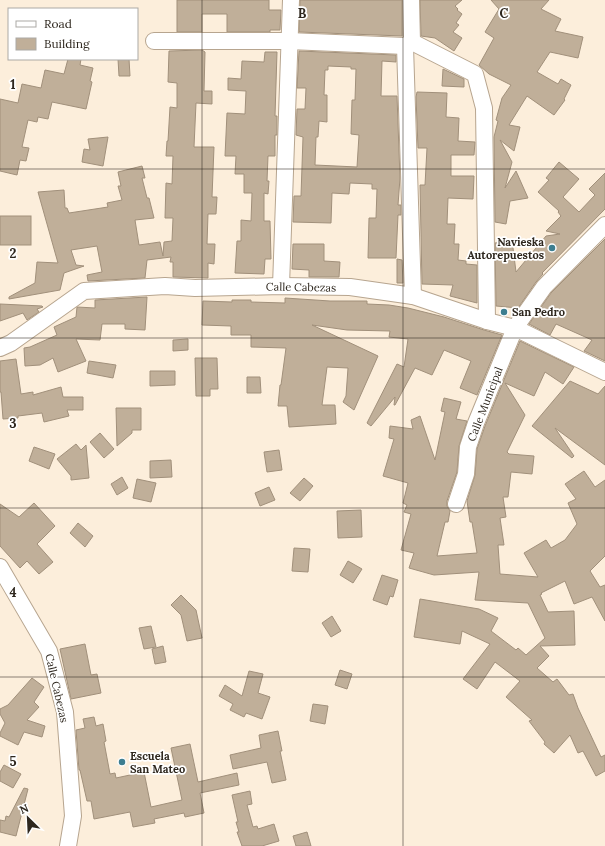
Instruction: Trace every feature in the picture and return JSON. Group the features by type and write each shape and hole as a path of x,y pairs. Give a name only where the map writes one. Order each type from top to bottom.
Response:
{"street":[{"path":"281,286 291,0"},
{"path":"411,0 408,44 412,296"},
{"path":"154,41 289,41 408,44 475,74 484,108 487,321"},
{"name":"Calle Municipal","path":"456,504 466,474 468,448 476,423 515,328 544,287 605,225"},
{"name":"Calle Cabezas","path":"0,348 11,343 84,290 136,286 195,288 281,286 350,287 412,296 487,321 515,328 605,372"},
{"name":"Calle Cabezas","path":"0,567 49,651 65,712 73,816 68,846"}],"building":[{"path":"177,0 269,0 269,10 281,10 280,30 270,30 270,32 227,32 227,14 202,14 202,32 177,32"},
{"path":"300,0 402,0 402,36 299,32"},
{"path":"420,0 462,0 455,6 462,14 456,23 459,25 453,32 462,38 454,51 435,38 421,36"},
{"path":"491,0 549,0 541,9 561,19 555,31 583,37 578,58 550,52 537,72 558,84 561,79 571,85 564,99 565,100 554,115 527,96 509,125 520,127 514,151 500,140 512,162 505,188 516,171 528,198 510,201 506,224 495,222 494,137 498,121 496,120 502,98 511,85 489,74 479,65 494,38 485,32 499,9"},
{"path":"202,50 205,52 204,91 212,91 212,104 196,103 194,147 214,147 212,197 217,197 216,214 208,214 207,244 215,244 214,264 208,263 208,278 173,277 173,262 170,262 171,257 147,260 145,278 88,281 87,275 102,272 97,246 71,250 76,265 84,266 64,273 60,290 9,299 9,297 35,283 37,262 58,263 38,192 64,190 65,208 67,208 69,213 108,207 107,203 122,200 118,186 121,186 118,172 142,166 145,178 142,178 154,218 135,220 139,245 160,242 163,256 164,242 172,241 173,218 165,218 166,183 172,184 173,156 166,156 170,107 177,108 177,83 168,82 169,51"},
{"path":"299,51 396,55 396,62 382,61 381,96 397,96 400,178 398,205 401,205 401,215 398,215 396,258 368,258 369,218 376,218 377,189 372,189 372,184 350,183 349,194 332,193 331,223 293,222 294,196 301,196 303,137 296,135 297,109 305,109 306,88 297,88","holes":["328,66 351,67 351,69 356,69 355,100 352,100 351,134 359,135 357,167 315,165 316,137 318,137 319,121 327,122 327,95 324,95 325,70 328,70"]},
{"path":"265,52 277,52 275,116 277,116 277,135 275,135 275,156 268,156 268,194 264,193 264,221 270,221 271,259 265,259 264,274 235,273 237,241 241,241 241,220 251,221 252,193 244,193 244,174 235,174 236,156 225,156 227,113 245,114 246,91 228,90 228,78 241,79 242,61 264,62"},
{"path":"68,60 81,60 80,65 93,68 90,81 92,82 86,109 52,102 48,119 38,117 37,122 28,120 22,147 29,148 26,161 20,160 17,175 0,171 0,99 18,103 22,84 41,88 45,70 64,74"},
{"path":"118,60 129,60 130,76 119,76"},
{"path":"443,69 464,79 464,87 442,86"},
{"path":"417,92 447,93 446,117 459,118 458,141 475,142 474,155 451,155 451,176 474,176 473,199 448,198 447,224 455,224 454,244 459,244 458,260 466,261 466,264 477,265 477,303 450,296 453,285 422,284 420,185 425,185 427,148 418,148"},
{"path":"108,137 103,166 82,162 84,149 90,150 88,139"},
{"path":"559,162 579,179 563,197 579,212 595,195 589,189 605,173 605,209 542,273 543,274 518,308 496,306 495,243 512,240 516,272 546,236 560,234 546,231 561,216 558,212 559,211 538,192 549,180 546,178"},
{"path":"0,216 31,216 31,245 0,245"},
{"path":"605,239 605,361 584,351 592,340 556,324 550,335 529,324 551,293"},
{"path":"293,244 324,244 324,261 340,262 339,277 309,277 309,270 292,269"},
{"path":"397,259 402,260 403,283 397,283"},
{"path":"147,297 145,330 125,329 125,324 102,324 100,340 76,339 86,361 58,372 53,358 40,365 25,366 24,348 30,347 57,335 54,327 76,317 77,307 95,308 95,300"},
{"path":"285,298 330,301 367,301 367,304 408,308 444,317 502,335 477,395 460,388 471,361 444,350 432,375 415,368 395,405 395,397 371,426 367,423 397,364 404,367 408,339 389,337 390,331 347,330 312,325 378,356 354,410 343,402 346,396 348,368 327,367 322,405 335,405 336,424 289,427 287,406 278,406 286,348 251,347 251,335 231,335 231,326 202,325 203,301 232,302 232,300 251,300 251,302 285,303"},
{"path":"0,304 43,307 37,309 39,312 27,320 23,313 0,321"},
{"path":"188,339 188,350 173,351 173,340"},
{"path":"520,341 574,367 563,384 545,372 534,396 505,383 525,415 507,452 509,454 534,456 532,474 511,472 508,497 503,497 506,517 500,518 504,545 498,545 500,574 538,577 524,553 546,540 551,548 565,540 577,524 568,503 576,499 565,484 584,471 595,487 605,480 605,556 590,571 600,587 605,585 605,621 592,597 574,604 565,581 541,593 542,594 540,595 548,612 574,611 575,645 540,646 549,656 537,668 553,682 557,679 569,695 573,694 601,757 605,755 605,771 596,776 583,751 578,753 570,735 554,753 544,744 545,742 529,721 532,720 506,697 520,681 495,662 477,689 463,679 490,644 462,631 460,644 414,637 420,599 479,609 498,618 491,631 516,650 518,648 526,655 545,638 528,603 475,600 479,572 434,575 409,568 414,553 401,550 411,514 404,512 407,505 403,503 408,483 383,476 394,439 389,438 390,426 413,429 411,420 420,416 435,460 445,412 441,411 444,398 461,402 456,419 467,421 459,446 457,472 447,501 447,506 450,511 448,522 445,522 437,556 477,553 467,501 475,475 477,449"},
{"path":"195,358 217,358 218,389 210,389 210,396 196,396"},
{"path":"16,359 21,394 33,392 33,395 61,387 63,397 83,397 83,410 67,410 69,416 44,422 42,413 18,416 18,418 3,419 0,392 0,361"},
{"path":"89,361 116,365 113,378 87,373"},
{"path":"150,371 175,371 175,385 150,386"},
{"path":"247,377 260,377 261,393 247,393"},
{"path":"570,381 598,394 605,386 605,465 555,428 574,456 572,458 532,426"},
{"path":"116,408 141,408 141,430 132,430 132,433 117,446"},
{"path":"100,433 114,449 104,458 90,442"},
{"path":"76,444 81,450 86,445 89,478 71,480 71,476 57,459"},
{"path":"34,447 55,454 49,469 29,461"},
{"path":"279,450 282,470 267,472 264,452"},
{"path":"171,460 172,477 150,478 150,461"},
{"path":"122,477 128,488 117,495 111,484"},
{"path":"304,478 313,486 300,501 290,493"},
{"path":"137,479 156,483 151,502 133,498"},
{"path":"269,487 275,500 260,506 255,493"},
{"path":"34,503 55,526 37,544 53,562 39,574 27,561 20,568 0,546 0,504 19,517"},
{"path":"361,510 362,537 338,538 337,511"},
{"path":"78,523 93,536 85,547 70,533"},
{"path":"294,548 310,549 308,572 292,571"},
{"path":"348,561 362,569 353,583 340,575"},
{"path":"382,575 398,580 393,597 390,596 387,605 373,600"},
{"path":"181,595 196,610 202,638 187,641 181,615 171,605"},
{"path":"332,616 341,631 331,637 322,623"},
{"path":"151,626 156,647 144,649 139,628"},
{"path":"85,644 91,675 97,674 101,693 71,699 60,649"},
{"path":"163,646 166,662 155,664 152,649"},
{"path":"340,670 352,674 347,689 335,685"},
{"path":"249,671 263,674 258,693 270,697 262,719 246,713 244,717 230,710 233,704 219,696 225,685 242,696"},
{"path":"32,678 44,687 34,702 39,707 27,720 45,726 42,737 24,732 18,745 0,736 5,723 0,714 0,709 8,705"},
{"path":"313,704 328,706 325,724 310,721"},
{"path":"94,717 96,726 103,724 106,741 104,742 110,774 115,773 116,778 144,772 151,807 182,800 171,748 190,744 198,782 237,773 239,785 200,793 204,813 185,817 184,813 154,819 155,823 133,827 130,812 94,819 91,801 87,801 79,770 76,730 85,728 83,719"},
{"path":"278,731 282,751 280,751 286,780 272,783 267,762 233,769 230,755 261,748 259,735"},
{"path":"4,765 21,774 13,788 0,781 0,772"},
{"path":"24,788 28,789 16,836 0,832 0,820 5,821 6,816 9,817"},
{"path":"250,791 252,804 247,805 253,827 257,826 258,829 274,824 279,841 262,846 242,846 237,832 239,832 236,822 238,822 232,795"},
{"path":"307,832 311,846 296,846 293,836"}],"place":[{"name":"Navieska Autorepuestos","path":"552,248"},
{"name":"San Pedro","path":"504,312"},
{"name":"Escuela San Mateo","path":"122,762"}]}
